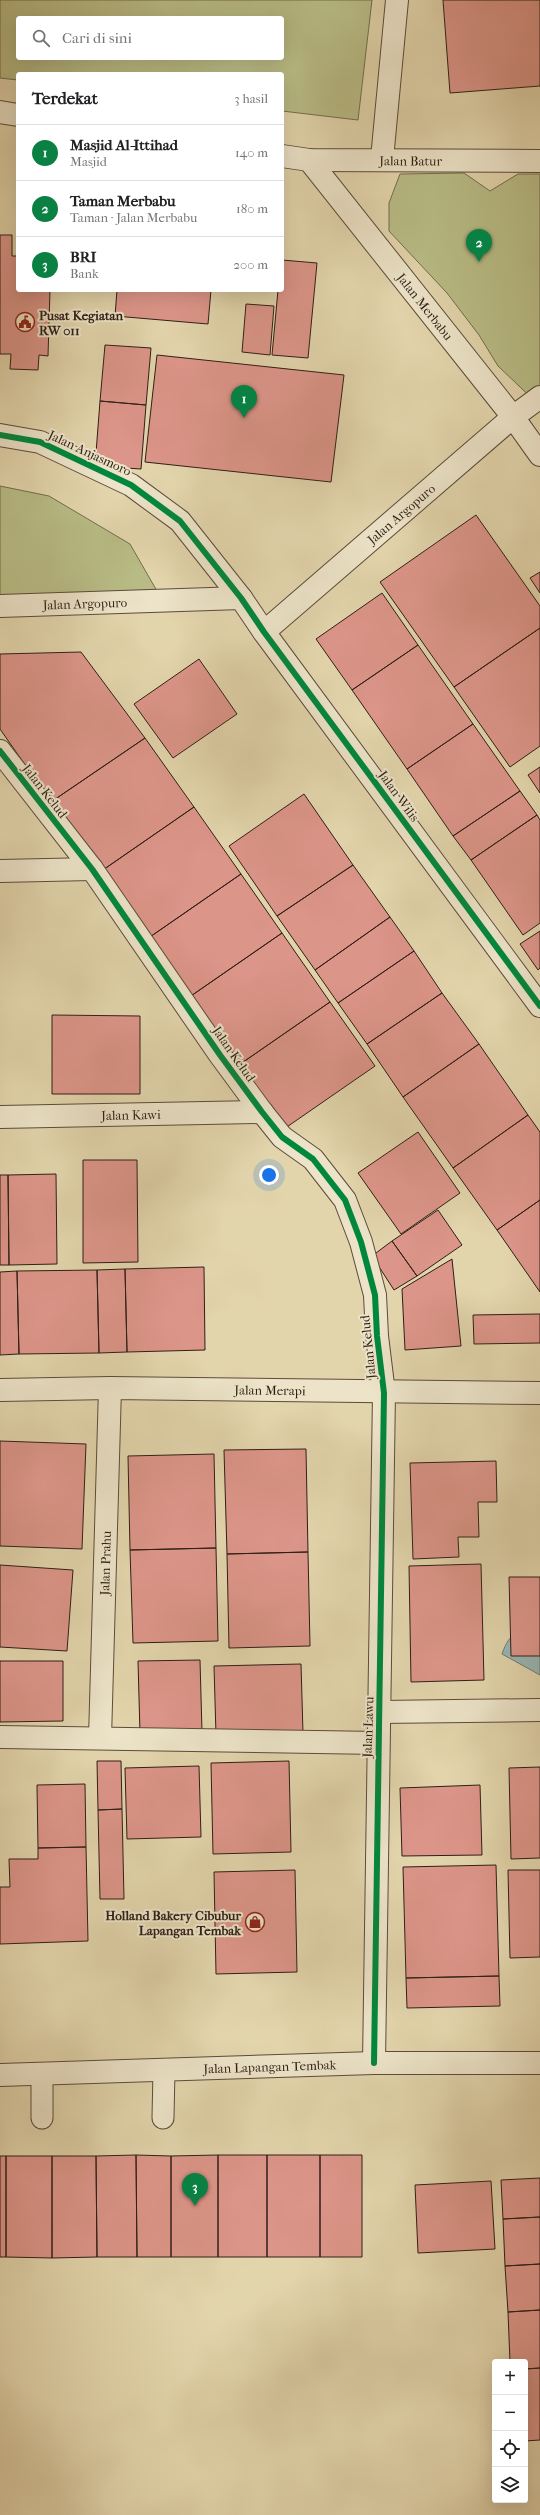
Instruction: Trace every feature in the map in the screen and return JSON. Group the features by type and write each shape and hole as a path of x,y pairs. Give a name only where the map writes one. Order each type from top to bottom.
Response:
{"street":[{"path":"382,159 397,0"},
{"path":"0,112 16,115"},
{"name":"Jalan Batur","path":"284,156 310,160 382,159 540,161"},
{"name":"Jalan Merbabu","path":"310,160 513,417 540,455"},
{"name":"Jalan Argopuro","path":"264,632 513,417 540,397"},
{"name":"Jalan Anjasmoro","path":"0,435 40,442 131,485 180,521 241,598"},
{"name":"Jalan Argopuro","path":"0,606 241,598"},
{"name":"Jalan Wilis","path":"241,598 264,632 540,1006"},
{"name":"Jalan Kelud","path":"0,751 92,869 262,1112 282,1137 313,1159 345,1200 361,1242 375,1294 377,1336 384,1393"},
{"path":"0,871 92,869"},
{"name":"Jalan Kawi","path":"0,1117 262,1112"},
{"name":"Jalan Merapi","path":"0,1390 110,1388 384,1393 540,1393"},
{"name":"Jalan Prahu","path":"100,1738 110,1388"},
{"name":"Jalan Lawu","path":"374,2062 384,1393"},
{"path":"380,1712 540,1710"},
{"path":"0,1737 378,1743"},
{"name":"Jalan Lapangan Tembak","path":"0,2075 374,2062 540,2063"}],"lane":[{"path":"163,2118 164,2070"},
{"path":"42,2074 42,2118"}],"green space":[{"path":"0,0 372,0 358,120 284,111 284,72 16,72 16,80 0,78"},
{"path":"464,173 490,191 518,174 540,174 540,406 498,366 479,335 447,293 389,231 389,203 400,174"},
{"path":"0,486 49,496 130,544 165,605 0,607"}],"water":[{"path":"540,1626 540,1675 502,1654 508,1641 516,1633"}],"building":[{"path":"443,0 540,0 540,86 450,93"},
{"name":"Pusat Kegiatan RW 011","path":"0,235 12,235 12,256 16,256 16,292 50,292 48,356 39,355 38,370 10,369 11,354 0,354"},
{"path":"284,260 317,263 308,358 272,355 278,292 284,292"},
{"path":"117,292 211,292 208,324 115,316"},
{"path":"246,304 274,306 270,355 242,352"},
{"path":"105,345 151,348 146,405 100,401"},
{"path":"157,355 344,375 331,482 145,462"},
{"path":"100,401 146,405 141,469 95,466"},
{"path":"476,515 540,606 540,628 454,687 380,582"},
{"path":"540,572 540,593 530,578"},
{"path":"382,593 418,645 352,690 316,639"},
{"path":"540,628 540,746 510,767 454,687"},
{"path":"418,645 473,724 407,769 352,690"},
{"path":"81,652 145,738 51,802 0,729 0,654"},
{"path":"199,659 237,714 173,758 134,704"},
{"path":"473,724 520,791 453,836 407,769"},
{"path":"145,738 194,807 100,872 51,802"},
{"path":"540,767 540,793 528,775"},
{"path":"520,791 537,815 471,860 453,836"},
{"path":"304,794 353,865 277,916 229,846"},
{"path":"194,807 241,874 147,939 100,872"},
{"path":"537,815 540,820 540,923 523,935 471,860"},
{"path":"353,865 390,917 315,970 277,916"},
{"path":"241,874 282,933 188,998 147,939"},
{"path":"390,917 414,951 338,1003 315,970"},
{"path":"540,931 540,968 538,970 520,944"},
{"path":"282,933 330,1002 236,1067 188,998"},
{"path":"414,951 442,993 367,1044 338,1003"},
{"path":"442,993 479,1044 403,1097 367,1044"},
{"path":"330,1002 375,1066 281,1131 236,1067"},
{"path":"52,1015 140,1016 140,1094 52,1094"},
{"path":"479,1044 528,1115 453,1168 403,1097"},
{"path":"528,1115 540,1132 540,1200 497,1230 453,1168"},
{"path":"418,1132 460,1193 401,1234 358,1173"},
{"path":"83,1160 137,1160 138,1262 83,1263"},
{"path":"56,1174 57,1264 9,1265 8,1175"},
{"path":"0,1175 8,1175 9,1265 0,1265"},
{"path":"540,1200 540,1292 497,1230"},
{"path":"438,1210 462,1245 417,1276 392,1241"},
{"path":"392,1241 417,1276 394,1290 372,1256"},
{"path":"452,1259 461,1346 405,1350 402,1289"},
{"path":"204,1267 205,1350 127,1352 125,1269"},
{"path":"125,1269 127,1352 99,1353 97,1270"},
{"path":"97,1270 99,1353 19,1354 17,1271"},
{"path":"17,1271 19,1354 0,1355 0,1272"},
{"path":"540,1314 540,1343 474,1344 473,1315"},
{"path":"0,1441 86,1444 82,1549 0,1546"},
{"path":"306,1449 308,1552 227,1554 224,1450"},
{"path":"214,1454 216,1548 130,1550 128,1456"},
{"path":"496,1461 497,1502 478,1502 479,1537 458,1537 459,1557 413,1559 410,1463"},
{"path":"216,1548 218,1641 133,1643 130,1550"},
{"path":"308,1552 310,1646 229,1648 227,1554"},
{"path":"481,1564 484,1680 411,1682 409,1566"},
{"path":"0,1565 73,1570 67,1651 0,1647"},
{"path":"509,1577 540,1577 540,1656 511,1656"},
{"path":"200,1660 202,1732 140,1734 138,1661"},
{"path":"0,1661 63,1661 63,1721 0,1722"},
{"path":"301,1664 303,1733 216,1735 214,1666"},
{"path":"97,1761 121,1761 122,1809 98,1810"},
{"path":"289,1761 291,1852 213,1854 211,1763"},
{"path":"199,1766 201,1837 127,1839 125,1768"},
{"path":"540,1767 540,1858 511,1859 509,1768"},
{"path":"85,1784 86,1847 38,1848 37,1785"},
{"path":"480,1785 482,1855 402,1856 400,1788"},
{"path":"122,1809 124,1899 100,1899 98,1810"},
{"path":"86,1847 88,1941 0,1944 0,1887 10,1887 9,1859 38,1859 38,1848"},
{"path":"496,1865 499,1976 406,1978 403,1867"},
{"name":"Holland Bakery Cibubur Lapangan Tembak","path":"295,1870 297,1972 216,1974 214,1872"},
{"path":"508,1870 540,1870 540,1957 510,1958"},
{"path":"499,1976 500,2006 407,2008 406,1978"},
{"path":"136,2155 171,2156 171,2257 137,2257"},
{"path":"136,2155 137,2257 97,2257 96,2156"},
{"path":"218,2155 267,2155 267,2257 218,2257"},
{"path":"218,2155 218,2257 171,2257 171,2156"},
{"path":"267,2155 320,2155 320,2257 267,2257"},
{"path":"320,2155 362,2155 362,2257 320,2257"},
{"path":"0,2156 6,2156 6,2257 0,2257"},
{"path":"6,2156 52,2156 52,2258 6,2257"},
{"path":"52,2156 96,2156 97,2257 52,2258"},
{"path":"540,2178 540,2217 503,2219 501,2180"},
{"path":"491,2181 495,2249 418,2253 415,2185"},
{"path":"540,2217 540,2264 505,2266 503,2219"},
{"path":"540,2264 540,2310 508,2312 505,2266"},
{"path":"540,2310 540,2368 528,2369 528,2359 510,2359 508,2312"},
{"path":"540,2368 540,2440 528,2441 528,2369"}],"cycle path":[{"path":"0,435 40,442 131,485 180,521 241,598 264,632 540,1006"},
{"path":"0,751 92,869 220,1055 262,1112 282,1137 313,1159 345,1200 361,1242 375,1295 377,1336 384,1393 374,2063"}],"place":[{"name":"Taman Merbabu","path":"479,262"},
{"name":"Pusat Kegiatan RW 011","path":"25,322"},
{"name":"Masjid Al-Ittihad","path":"244,418"},
{"name":"Holland Bakery Cibubur Lapangan Tembak","path":"255,1922"},
{"name":"BRI","path":"195,2206"}]}
